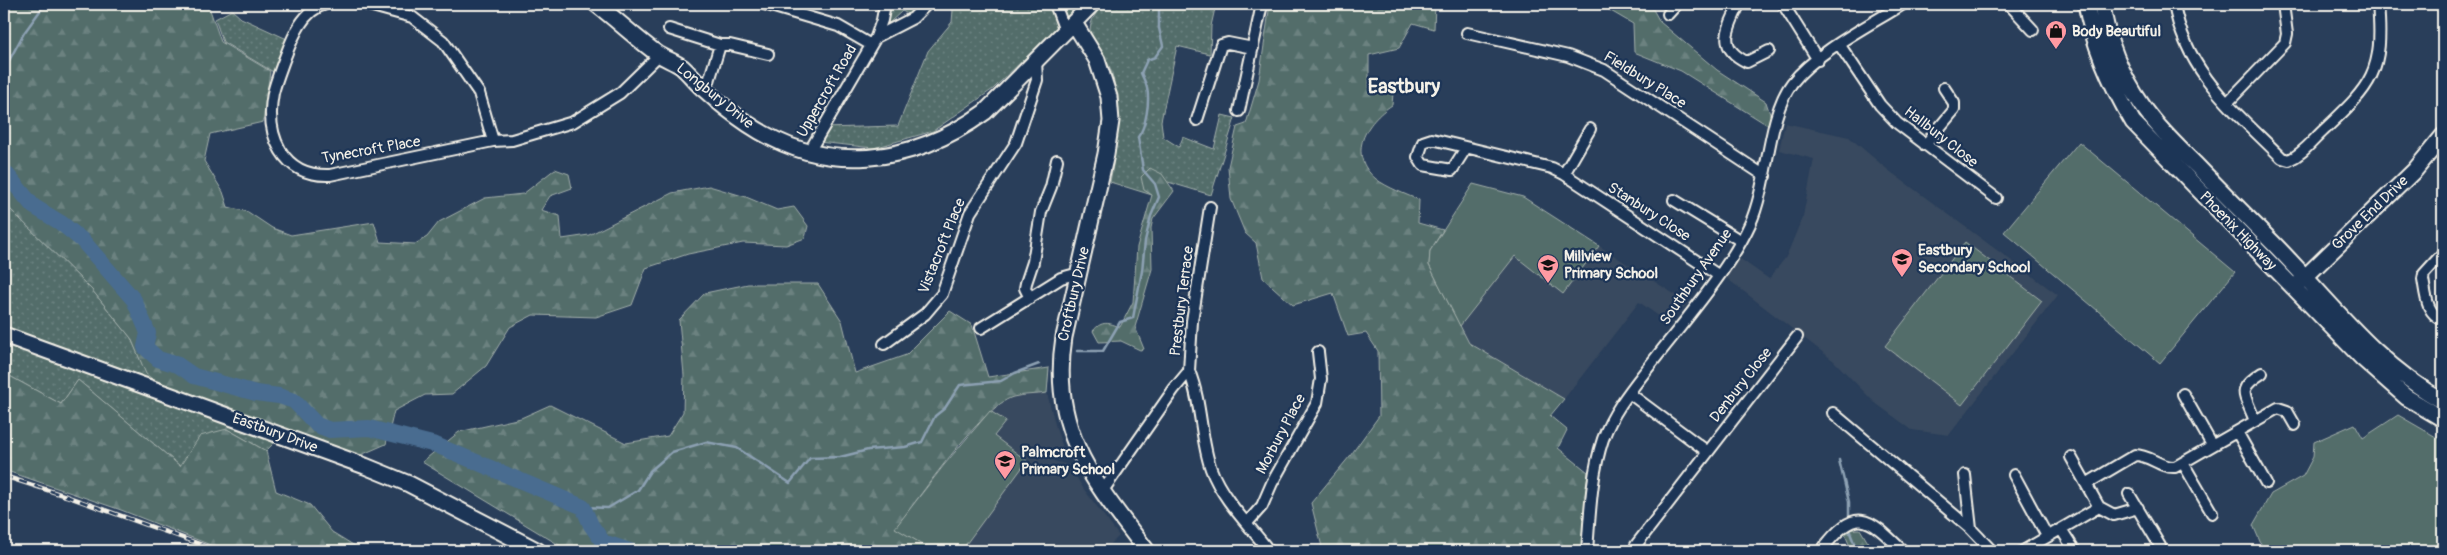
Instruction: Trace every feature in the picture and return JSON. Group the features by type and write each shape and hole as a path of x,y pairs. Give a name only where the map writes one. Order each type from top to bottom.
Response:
{"street":[{"name":"Tynecroft Place","path":"326,4 311,11 302,21 286,53 273,94 274,127 281,153 288,162 308,174 330,175 546,131 584,117 620,93 659,55"},
{"path":"365,4 412,18 443,41 479,92 493,142"},
{"name":"Longbury Drive","path":"596,4 659,55 681,67 706,91 760,132 790,147 834,157 858,158 898,154 922,147 947,136 985,112 1092,4"},
{"name":"Uppercroft Road","path":"764,4 838,26 874,41"},
{"name":"Uppercroft Road","path":"809,152 874,41 885,4"},
{"path":"874,41 913,18 927,4"},
{"path":"1055,4 1069,27"},
{"path":"1238,111 1262,4"},
{"path":"1668,14 1677,4"},
{"path":"1751,4 1736,4 1726,32 1728,44 1736,55 1746,62 1769,51"},
{"path":"1783,4 1818,60"},
{"name":"Southbury Avenue","path":"1587,551 1593,486 1598,459 1614,415 1741,241 1750,223 1765,176 1777,119 1786,91 1802,71 1839,44 1903,4"},
{"path":"2009,4 2033,30"},
{"name":"Phoenix Highway","path":"2086,4 2089,23 2107,75 2133,122 2294,288 2388,381 2406,397 2443,419"},
{"name":"Phoenix Highway","path":"2102,4 2117,56 2142,105 2165,134 2306,276 2377,352 2401,374 2443,401"},
{"path":"2174,4 2191,57 2197,68 2227,103 2282,158 2290,160 2295,158 2358,99 2368,84 2381,44 2378,4"},
{"path":"2227,103 2285,43 2287,34 2283,4"},
{"name":"Croftbury Drive","path":"1069,27 1097,60 1109,97 1111,121 1106,154 1064,337 1060,358 1061,382 1072,436 1087,469 1147,551"},
{"path":"669,29 720,45 730,45 768,54"},
{"name":"Fieldbury Place","path":"1467,33 1568,56 1604,70 1765,176"},
{"path":"1197,120 1222,45 1228,43 1253,48"},
{"name":"Hallbury Close","path":"1839,44 1888,115 1996,198"},
{"path":"706,91 720,45"},
{"name":"Vistacroft Place","path":"884,344 925,314 942,294 970,213 1016,143 1037,80 1036,60"},
{"path":"1925,144 1954,110 1954,102 1944,88"},
{"path":"1564,174 1590,130"},
{"name":"Grove End Drive","path":"2294,288 2414,170 2443,136"},
{"name":"Stanbury Close","path":"1466,148 1452,170 1423,165 1418,156 1419,149 1427,139 1441,140 1466,148 1541,164 1564,174 1718,275"},
{"path":"1030,298 1026,283 1033,262 1041,212 1051,187 1056,160"},
{"path":"1674,200 1741,241"},
{"name":"Prestbury Terrace","path":"1102,492 1174,389 1189,372 1192,321 1210,207"},
{"path":"2443,253 2424,274 2430,310 2436,317 2443,320"},
{"path":"981,328 1062,278 1079,273"},
{"name":"Eastbury Drive","path":"4,335 365,466 409,484 538,551"},
{"name":"Denbury Close","path":"1636,545 1797,337"},
{"name":"Morbury Place","path":"1247,523 1262,506 1272,483 1317,403 1321,379 1318,352"},
{"path":"1189,372 1196,388 1210,467 1220,487 1269,551"},
{"path":"2255,421 2245,394 2245,386 2262,373"},
{"path":"1629,393 1708,452"},
{"path":"2183,394 2212,445"},
{"path":"2086,484 2135,455 2141,455 2168,467 2184,463 2273,411 2283,408 2287,411 2295,425"},
{"path":"1833,413 1971,529 1992,551"},
{"path":"2237,432 2266,483"},
{"path":"2072,456 2099,507 2114,515 2138,508"},
{"path":"2184,463 2212,512"},
{"path":"1965,475 1971,529"},
{"path":"2014,475 2047,536"},
{"path":"2129,494 2160,546"},
{"path":"2023,551 2099,507"},
{"path":"1821,551 1844,525 1864,521 1876,525 1903,551"},
{"path":"2061,529 2075,551"}],"shaded area":[{"name":"Eastbury Secondary School","path":"1785,123 1849,137 1888,170 2058,295 1949,435 1912,430 1874,402 1834,361 1725,277 1739,258 1769,279 1786,257 1803,216 1814,159 1779,150"},
{"name":"Millview Primary School","path":"1473,184 1523,197 1688,303 1680,312 1676,310 1671,317 1674,319 1670,324 1639,302 1564,399 1469,343 1429,265 1430,251"},
{"name":"Palmcroft Primary School","path":"1047,393 1056,428 1067,459 1039,446 1034,453 1069,465 1083,488 1119,536 1104,551 934,551 990,411 1012,397"}],"green space":[{"path":"4,4 208,4 221,42 270,71 263,122 210,134 204,161 223,192 228,207 248,212 272,228 291,235 374,222 380,242 415,244 427,237 439,222 485,198 523,194 555,169 569,174 572,188 550,196 541,210 560,216 562,239 589,235 672,193 709,186 746,197 777,210 794,207 808,226 805,238 786,245 743,243 688,254 646,268 632,305 596,317 533,315 510,327 486,366 452,394 425,395 394,411 386,444 354,458 161,386 146,374 131,338 92,290 4,203"},
{"path":"888,4 905,4 911,7 916,4 924,4 910,15 902,11 889,23 885,20"},
{"path":"950,4 1081,4 993,89 933,131 874,148 818,142 822,128 898,126 928,51 952,22 953,10"},
{"path":"1104,4 1216,4 1211,26 1210,54 1177,46 1161,121 1163,137 1179,147 1183,137 1214,149 1222,115 1235,118 1211,195 1168,182 1152,195 1110,182 1117,139 1118,111 1110,68 1095,45 1090,31 1094,16"},
{"path":"1270,4 1435,4 1434,29 1413,23 1399,48 1369,55 1369,88 1393,93 1392,105 1374,120 1363,139 1362,159 1367,169 1376,179 1391,188 1419,200 1418,223 1443,230 1430,251 1429,265 1469,343 1564,399 1550,416 1567,430 1558,448 1588,472 1581,551 1323,551 1311,503 1350,456 1379,416 1378,351 1366,333 1348,336 1333,293 1293,305 1263,278 1256,243 1245,233 1231,199 1228,167 1237,127 1246,124 1259,80"},
{"path":"1604,4 1650,4 1660,22 1717,70 1766,102 1771,117 1769,126 1681,71 1634,52 1633,24 1609,10"},
{"path":"232,10 241,18 287,39 275,73 223,42 215,19"},
{"path":"2079,142 2235,272 2160,363 2004,232"},
{"path":"1150,168 1162,174 1174,191 1153,219 1151,228 1152,269 1135,327 1144,349 1140,350 1121,341 1099,342 1093,331 1099,325 1106,323 1120,327 1133,302 1137,247 1152,195 1144,190 1141,177"},
{"path":"1473,184 1523,197 1599,246 1563,294 1515,256 1460,326 1429,265 1430,251"},
{"path":"4,203 92,290 131,338 146,373 285,432 266,451 227,429 180,466 78,380 61,404 4,373"},
{"path":"1965,242 2042,301 1962,405 1885,346"},
{"path":"748,284 818,284 842,321 855,373 906,355 950,311 972,325 988,377 1049,368 1047,393 1013,397 1000,404 985,417 951,455 896,528 934,551 569,551 422,462 459,432 521,418 550,405 626,443 668,436 683,412 684,375 679,320 705,293"},
{"path":"4,373 61,404 78,380 180,466 200,436 227,429 266,451 276,491 310,505 332,532 363,551 226,551 121,510 4,470"},
{"path":"990,411 1006,421 994,436 1027,461 961,551 934,551 895,528 944,465"},
{"path":"2398,415 2443,441 2443,551 2264,551 2253,525 2271,494 2303,476 2313,457 2314,442 2355,424 2363,438"},
{"path":"1860,529 1873,551 1852,551 1843,530"}],"waterway":[{"path":"4,70 24,33 45,4"},
{"path":"1077,351 1103,351 1120,322 1133,318 1142,271 1145,241 1151,216 1159,197 1155,184 1143,170 1138,137 1147,114 1148,100 1147,86 1141,73 1147,60 1155,57 1163,46 1159,28 1159,4"},
{"path":"4,171 33,206 61,223 82,240 134,300 148,333 145,347 158,359 178,365 194,376 294,401 317,425 330,430 369,428 436,445 583,507 591,525 603,542 630,551"},
{"path":"583,507 608,508 638,490 650,471 672,452 706,442 737,448 790,483 810,458 840,457 868,450 905,447 922,442 935,416 945,408 960,385 1001,381 1015,373 1039,364"},
{"path":"1839,460 1849,502 1849,516"},
{"path":"1849,530 1857,551"}],"railway":[{"path":"4,476 66,496 219,551"}],"place":[{"name":"Body Beautiful","path":"2056,50"},
{"name":"Eastbury Secondary School","path":"1902,278"},
{"name":"Millview Primary School","path":"1548,284"},
{"name":"Palmcroft Primary School","path":"1005,480"}],"district":[{"name":"Eastbury","path":"1404,86"}]}
